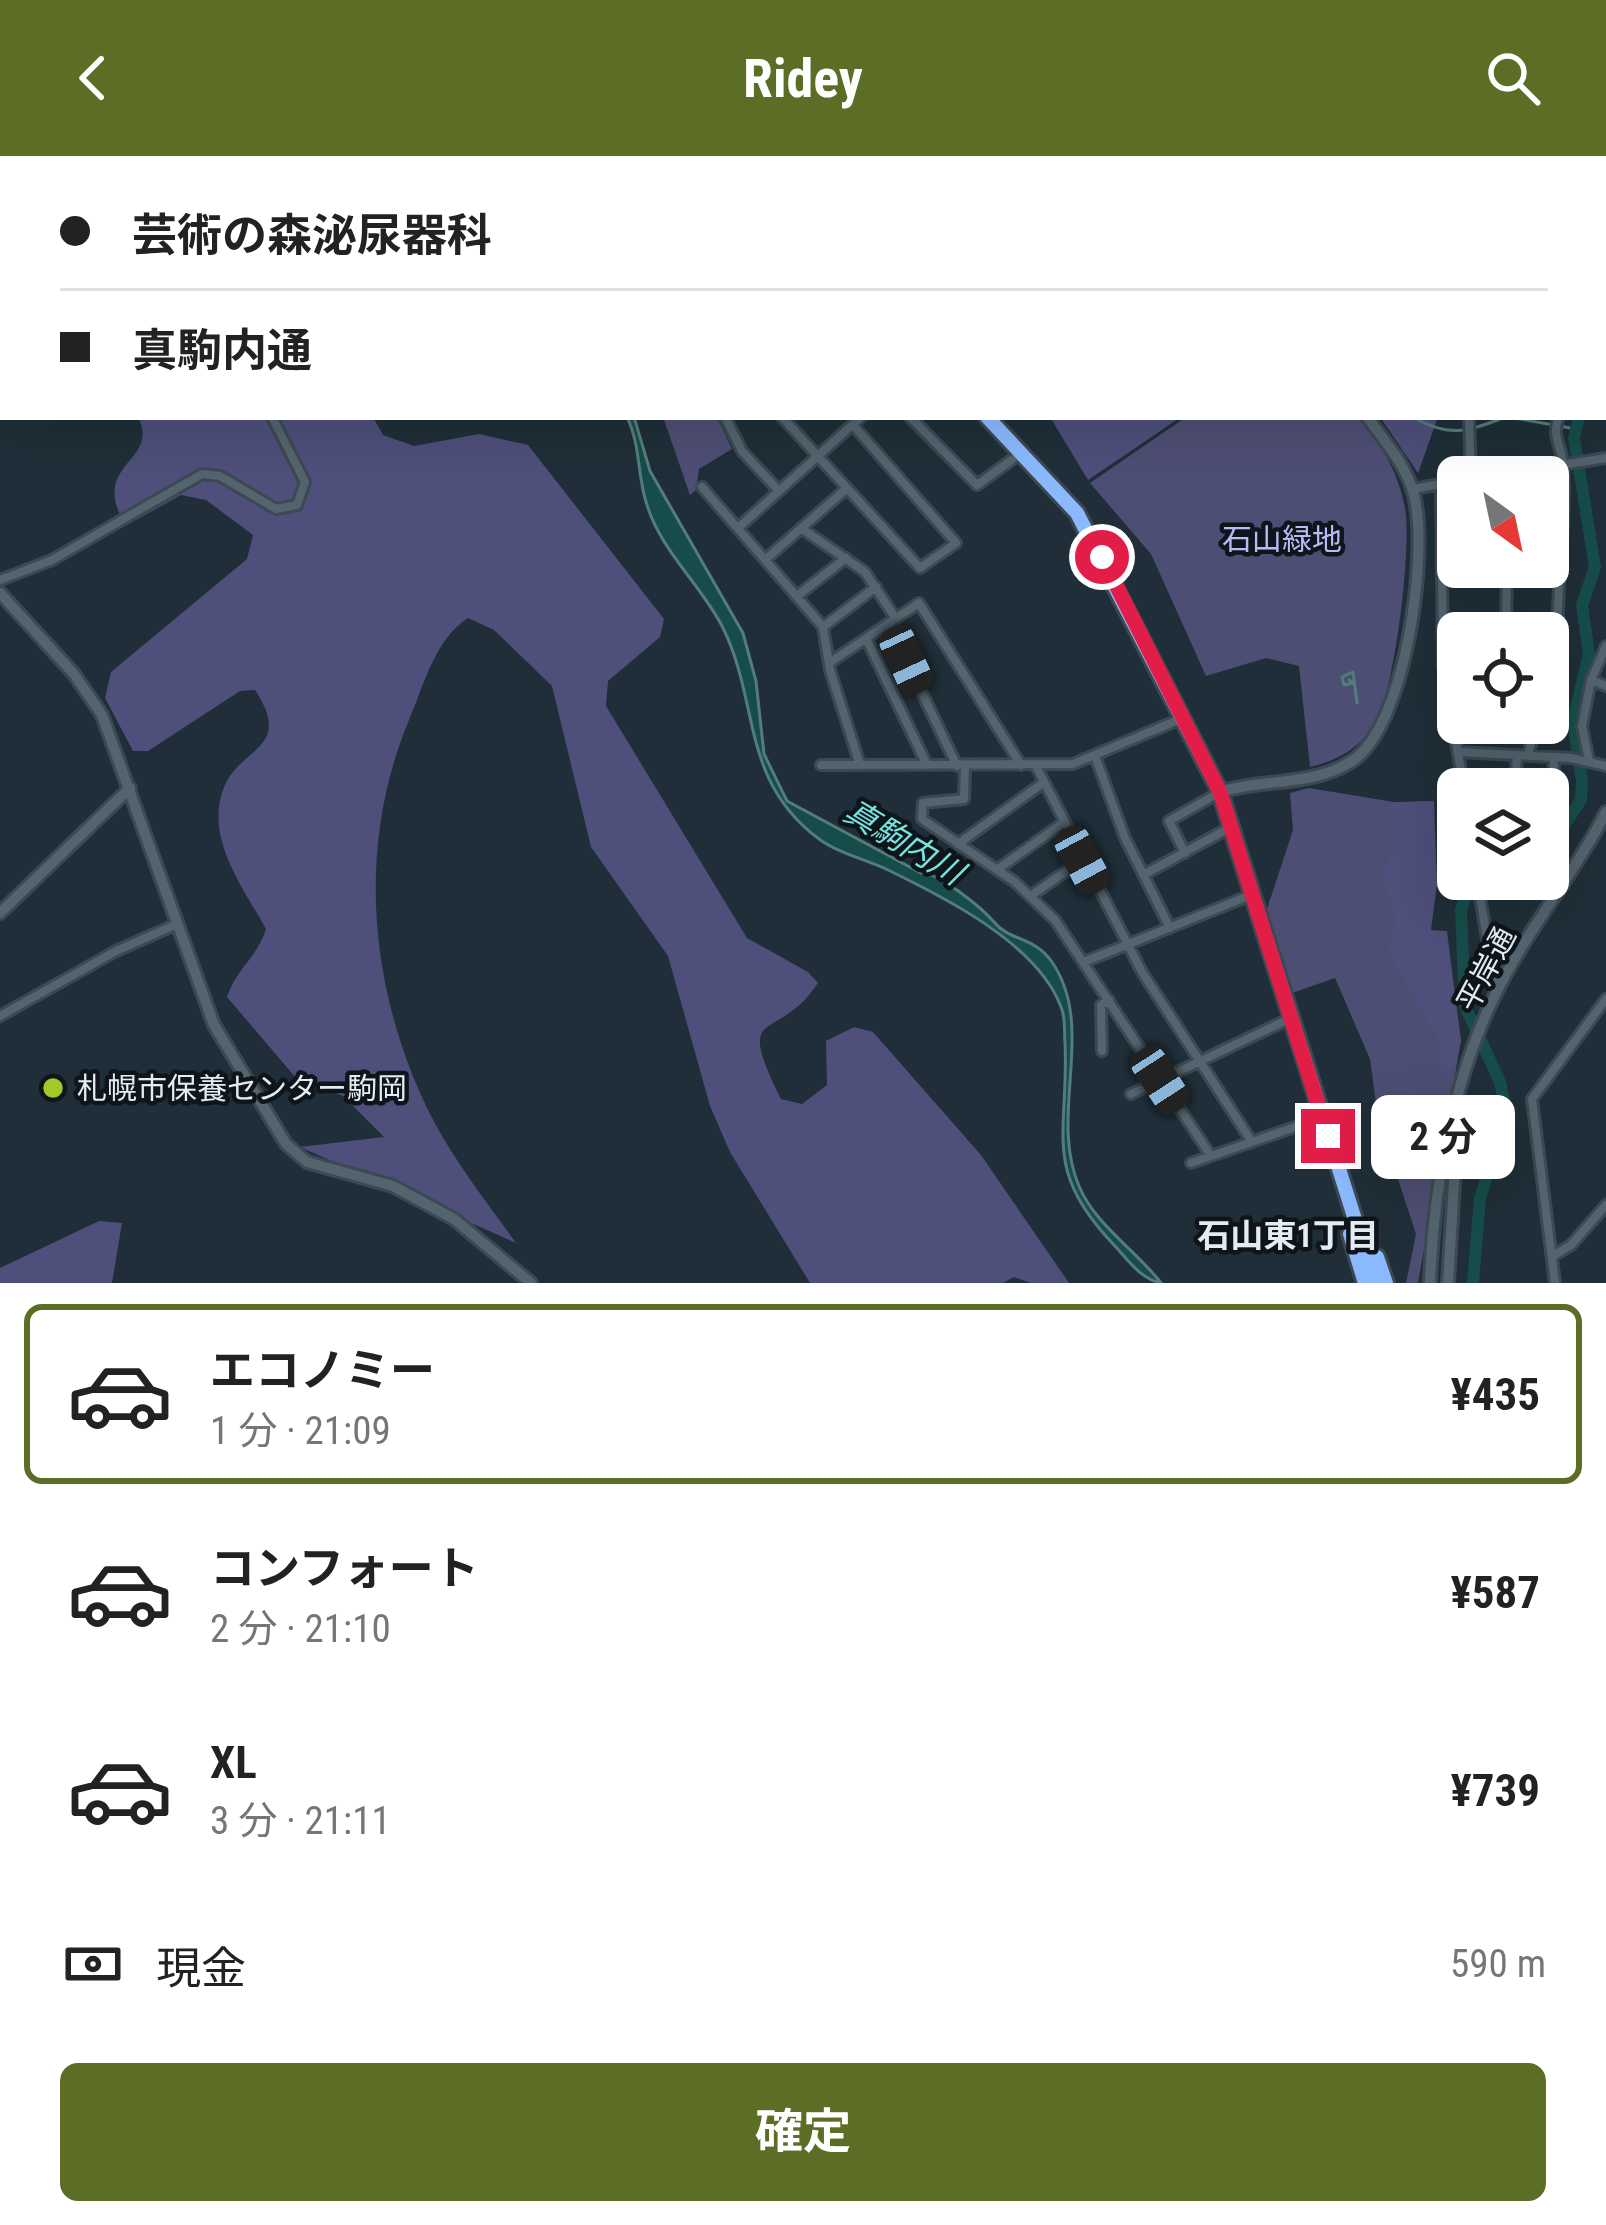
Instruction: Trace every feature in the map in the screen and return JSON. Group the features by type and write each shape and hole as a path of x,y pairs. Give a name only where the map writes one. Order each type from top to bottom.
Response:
{"highway":[{"path":"990,420 1084,524 1220,792 1376,1283"},
{"path":"1328,1136 1329,1161 1365,1283"},
{"path":"1328,1136 1342,1158 1386,1283"}],"street":[{"path":"0,580 52,560 202,474 220,476 272,508 297,506 305,482 274,420"},
{"path":"726,420 742,451 778,490"},
{"path":"785,420 912,566 920,568 956,543 853,425"},
{"path":"738,528 859,420"},
{"path":"913,420 976,485 1023,452"},
{"path":"1185,853 1168,821 1220,792 1318,777 1355,759 1381,732 1404,660 1419,541 1413,489 1368,420"},
{"path":"1557,422 1564,456"},
{"path":"1467,426 1469,456"},
{"path":"1569,465 1606,458"},
{"path":"1413,489 1437,485"},
{"path":"702,487 823,627 830,670 860,765"},
{"path":"766,559 846,489"},
{"path":"801,528 846,558 876,587 961,766 964,799 927,801 921,809 926,823 1032,895 1084,962 1211,1156"},
{"path":"797,596 846,558"},
{"path":"823,627 876,587"},
{"path":"1442,588 1443,665 1461,768"},
{"path":"0,593 88,694 130,788 214,1025 286,1144 308,1162 393,1186 454,1219 531,1283"},
{"path":"832,661 919,603 1021,765"},
{"path":"868,640 927,765"},
{"path":"1587,760 1582,726 1592,680 1606,646"},
{"path":"1592,680 1606,686"},
{"path":"820,765 1072,764 1184,717"},
{"path":"1519,768 1527,744"},
{"path":"1459,752 1571,758 1606,766"},
{"path":"1095,756 1170,928"},
{"path":"1554,757 1554,768"},
{"path":"1036,766 1128,945 1252,1142"},
{"path":"958,844 1043,783"},
{"path":"0,913 130,788"},
{"name":"平岸通","path":"1430,1283 1460,1094 1496,992 1606,812"},
{"path":"998,869 1063,823"},
{"path":"1145,874 1231,828"},
{"path":"1032,895 1082,860"},
{"path":"1084,962 1251,895"},
{"path":"1479,900 1496,992"},
{"path":"0,1016 116,951 177,924"},
{"path":"1555,1283 1532,1100 1606,999"},
{"path":"1102,1051 1101,1005 1108,1000"},
{"path":"1130,1094 1289,1018"},
{"name":"平岸通","path":"1448,1283 1460,1094"},
{"path":"1191,1163 1321,1118"},
{"path":"1553,1256 1571,1245 1604,1209"},
{"path":"1604,1209 1606,1226"}],"green space":[{"path":"664,420 718,420 732,449 699,469 696,490 690,495"},
{"name":"石山緑地","path":"1182,420 1361,420 1394,471 1407,527 1390,678 1377,720 1357,745 1310,767 1299,666 1266,658 1206,676 1151,554 1090,483"},
{"path":"1309,788 1394,802 1434,801 1437,884 1431,930 1447,931 1461,1041 1418,1283 1406,1283 1416,1234 1378,1118 1370,1059 1335,978 1292,993 1266,912 1293,830 1290,793"}],"shaded area":[{"path":"139,420 375,420 383,435 414,446 479,434 528,445 664,619 660,637 608,681 606,706 747,938 808,972 818,983 761,1036 767,1069 781,1099 802,1104 827,1085 826,1041 854,1027 873,1032 981,1155 1069,1283 1031,1283 1014,1277 1003,1283 810,1283 730,1152 710,1106 668,956 591,847 552,686 494,630 468,618 447,638 432,664 392,768 376,867 377,918 393,1017 429,1112 516,1243 300,1147 384,1137 343,1096 296,1078 227,997 266,929 223,845 219,808 230,776 266,737 266,710 255,690 240,691 148,751 133,751 105,698 111,672 247,559 253,535 206,500 181,495 138,519 120,515 116,483 136,453 143,431"},
{"path":"628,420 635,420 650,471 743,633 756,681 764,754 787,801 948,884 1000,928 1037,947 1052,962 1071,1015 1068,1130 1079,1186 1095,1213 1161,1283 1136,1268 1091,1218 1067,1172 1064,1020 1049,984 1011,943 961,908 819,839 776,792 755,739 735,656 723,628 653,522"},
{"path":"1052,420 1177,420 1088,480"},
{"path":"1382,420 1437,420 1418,473"},
{"path":"1432,801 1437,884 1430,931 1445,931 1461,1041 1449,1075 1440,1067 1437,1037 1387,950 1396,923 1382,872 1402,835 1390,803"},
{"path":"99,1221 122,1223 112,1283 0,1283 0,1268"}],"waterway":[{"path":"1420,420 1448,430 1497,420"},
{"path":"1526,420 1576,429"},
{"path":"1569,818 1581,800 1573,721 1589,654 1582,605 1595,567 1574,438 1578,420"},
{"path":"1349,680 1353,683 1344,685 1342,677 1353,672 1357,703"},
{"path":"1465,900 1461,909 1465,1006 1500,1082 1507,1115 1480,1198 1473,1283"}],"place":[{"name":"札幌市保養センター駒岡","path":"53,1088"}],"district":[{"name":"石山東1丁目","path":"1288,1235"}],"route":[{"path":"1102,557 1220,792 1328,1136"}],"water label":[{"name":"真駒内川","path":"904,842"}]}
